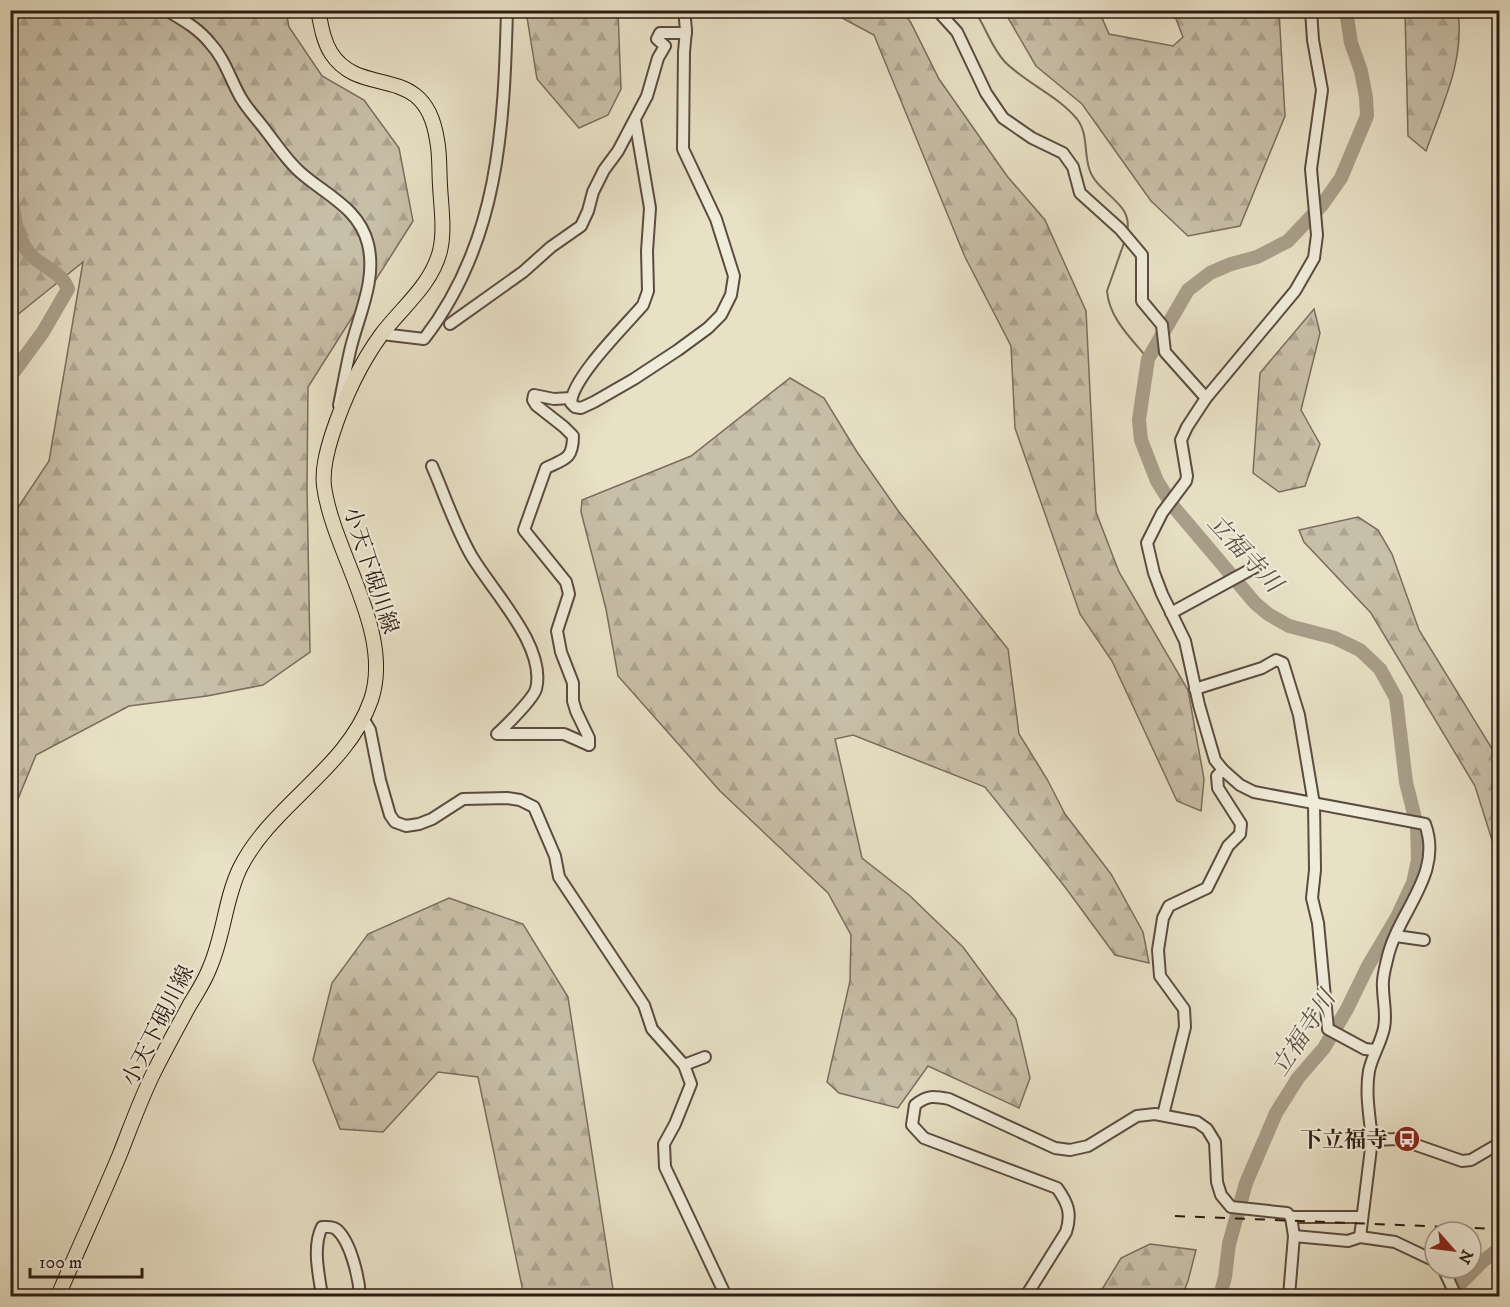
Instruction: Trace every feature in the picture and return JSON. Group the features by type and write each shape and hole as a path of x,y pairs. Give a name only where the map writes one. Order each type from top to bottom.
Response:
{"main road":[{"name":"小天下硯川線","path":"58,1296 153,1074 209,972 218,947 232,889 240,869 252,847 334,760 363,718 372,698 377,673 376,650 369,622 331,515 324,484 324,464 331,436 363,364 382,334 430,276 440,251 437,141 431,115 423,101 409,90 352,71 331,54 324,38 318,10"}],"street":[{"path":"166,10 188,22 210,42 223,59 243,101 279,150 300,172 342,203 359,222 368,243 371,262 368,290 350,352 331,436"},
{"path":"507,10 506,59 496,167 488,210 457,289 450,324 524,272 550,247 581,226 593,192 604,170 618,151 647,96 658,58 664,46 657,39 660,33 686,33"},
{"path":"635,120 650,208 647,251 648,291 643,305 579,381 571,398 571,403 575,407 581,408 634,379 708,328 721,315 732,295 734,276 716,219 683,148 686,33 684,10"},
{"path":"938,10 957,32 986,93 1003,118 1032,138 1063,153 1072,167 1080,193 1126,236 1142,255 1142,301 1162,325 1165,352 1206,398"},
{"path":"1311,10 1313,40 1322,90 1311,169 1317,235 1314,258 1295,291 1206,398 1181,440 1186,482 1162,513 1147,543 1154,573 1185,641 1195,689 1215,760 1223,770 1254,792 1425,824 1430,838 1425,879 1387,958 1382,985 1385,1009 1384,1028 1369,1071 1368,1092 1372,1140 1360,1237"},
{"path":"382,334 424,339 457,289"},
{"path":"432,466 470,554 491,586 505,602 530,645 537,679 536,691 529,702 497,734 564,734 589,745 589,738 573,701 573,683 561,652 557,631 569,594 566,582 524,530 546,468 569,457 573,449 573,436 536,405 533,400 534,395 554,399 571,398"},
{"path":"1171,613 1257,566"},
{"path":"1195,689 1262,668 1276,660 1281,661 1299,715 1314,804 1315,870 1312,898 1318,922 1328,1029 1365,1048 1375,1050"},
{"path":"363,718 370,730 380,780 390,815 395,822 406,826 419,824 432,819 463,799 507,798 520,800 534,807 555,856 559,877 644,1005 652,1029 684,1065 691,1084 675,1124 664,1144 664,1167 724,1296"},
{"path":"1163,1115 1185,1027 1184,1009 1160,976 1158,950 1163,918 1169,906 1207,888 1228,846 1240,834 1242,825 1218,788 1217,776 1223,770"},
{"path":"1396,936 1424,940"},
{"path":"684,1065 705,1057"},
{"path":"1026,1296 1066,1232 1069,1207 1057,1188 924,1138 912,1125 915,1105 930,1096 949,1099 1055,1148 1071,1150 1088,1146 1137,1116 1163,1115 1197,1122 1207,1129 1215,1142 1217,1182 1221,1195 1231,1207 1287,1212 1291,1217 1294,1236 1289,1296"},
{"path":"1372,1140 1399,1139 1462,1161 1471,1160 1500,1143"},
{"path":"1291,1217 1362,1217"},
{"path":"322,1296 317,1247 318,1234 322,1227 330,1227 337,1230 349,1249 360,1286 360,1296"},
{"path":"1294,1236 1348,1241 1360,1237 1395,1242 1423,1255"},
{"path":"1449,1280 1456,1296"}],"green space":[{"path":"11,11 286,11 289,27 322,76 364,100 399,148 413,221 308,387 310,652 263,685 207,696 129,706 36,755 11,816 11,518 49,461 83,262 11,320"},
{"path":"526,11 618,11 621,89 608,115 579,128 537,79"},
{"path":"829,11 903,11 939,79 1007,176 1045,220 1086,311 1096,512 1119,572 1188,690 1204,779 1201,811 1177,801 1112,661 1080,614 1015,428 1011,346 965,257 874,35"},
{"path":"1004,11 1099,11 1109,34 1173,46 1183,37 1176,19 1164,11 1279,11 1285,116 1240,226 1188,236 1151,201 1082,104 1036,66"},
{"path":"1405,11 1458,11 1458,48 1451,83 1426,151 1408,136"},
{"path":"1314,309 1320,333 1301,410 1320,444 1305,486 1279,492 1253,473 1260,373"},
{"path":"790,378 824,398 857,452 899,512 1008,649 1019,734 1047,779 1065,814 1111,874 1143,932 1149,963 1115,955 1065,887 985,787 853,735 835,739 862,858 909,895 963,947 1016,1019 1030,1078 1019,1108 928,1066 898,1108 839,1093 827,1082 850,981 851,935 828,893 720,791 618,676 606,609 581,512 582,500 691,456"},
{"path":"1358,517 1378,530 1392,554 1419,630 1491,747 1499,764 1499,898 1497,856 1475,786 1371,613 1304,542 1299,530"},
{"path":"449,898 523,924 568,997 614,1296 524,1296 478,1077 438,1072 383,1132 340,1129 313,1060 332,983 368,934"},
{"path":"1150,1244 1196,1250 1182,1296 1098,1296 1121,1258"}],"waterway":[{"path":"974,10 1005,62 1060,103 1077,119 1083,130 1089,168 1099,185 1125,213 1128,222 1127,232"},
{"name":"立福寺川","path":"1220,1296 1229,1244 1246,1183 1276,1113 1298,1078 1324,1048 1397,917 1413,883 1418,860 1417,826 1406,782 1396,698 1380,669 1360,650 1335,638 1289,626 1268,614 1255,603 1172,505 1157,481 1141,440 1139,420 1148,359 1188,290 1210,273 1257,257 1288,241 1322,205 1341,178 1367,116 1361,71 1351,43 1346,10"},
{"path":"10,187 16,225 22,243 34,258 62,279 68,289 43,332 10,377"},
{"path":"1125,240 1107,291 1116,319 1148,359"},
{"path":"1448,1296 1483,1261 1500,1248"}],"railway":[{"path":"1175,1216 1500,1229"}],"place":[{"name":"下立福寺","path":"1407,1139"}]}
